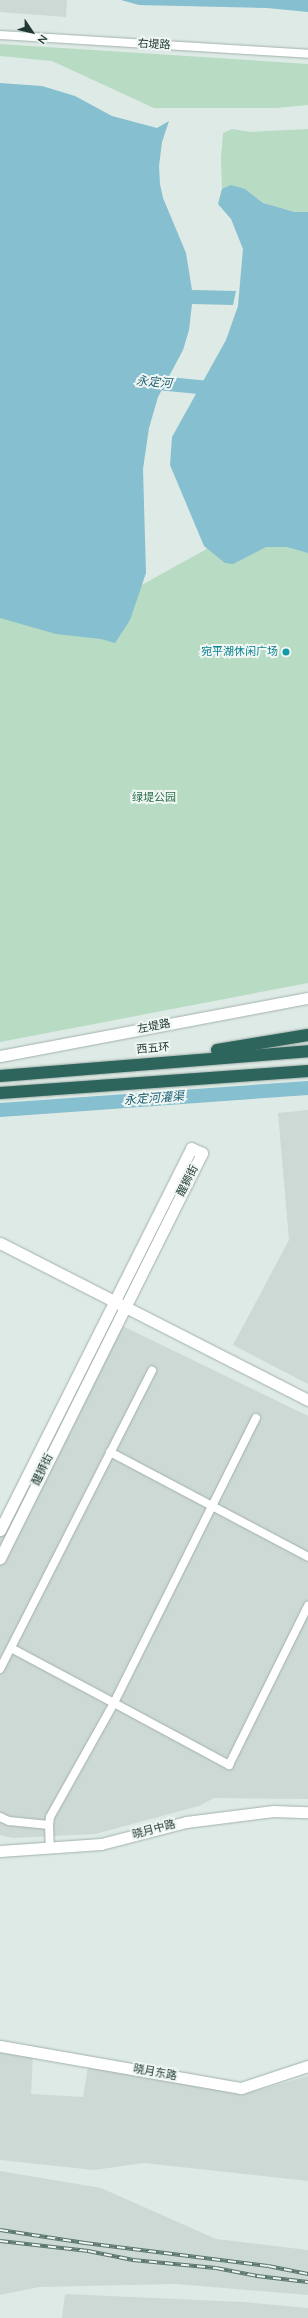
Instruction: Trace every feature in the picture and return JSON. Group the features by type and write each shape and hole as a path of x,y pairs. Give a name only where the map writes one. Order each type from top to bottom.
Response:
{"highway":[{"path":"141,1063 308,1035"},
{"name":"西五环","path":"0,1076 141,1063 308,1051"},
{"path":"0,1094 308,1071"}],"street":[{"name":"右堤路","path":"0,35 308,54"},
{"name":"左堤路","path":"0,1056 308,998"},
{"name":"醒狮街","path":"0,1530 113,1301 192,1148 202,1153 1,1552"},
{"path":"0,1243 308,1400"},
{"path":"0,1669 152,1371"},
{"path":"50,1849 50,1817 114,1703 256,1418"},
{"path":"110,1452 308,1557"},
{"path":"11,1648 229,1765 308,1606"},
{"name":"晓月中路","path":"0,1851 50,1849 101,1844 186,1822 273,1811 308,1812"},
{"path":"0,1817 9,1822 49,1825"},
{"name":"晓月东路","path":"0,2046 242,2088 308,2066"}],"shaded area":[{"path":"0,0 67,0 66,17 0,12"},
{"path":"308,1110 308,1384 233,1345 289,1240 278,1113"},
{"path":"106,1318 308,1416 308,1799 214,1798 199,1806 95,1834 13,1838 0,1835 0,1534"},
{"path":"0,2053 33,2055 31,2094 83,2097 88,2067 245,2094 308,2076 308,2181 144,2163 94,2170 0,2160"},
{"path":"0,2171 101,2188 216,2239 308,2250 308,2295 176,2284 39,2287 0,2295"},
{"path":"65,2294 243,2302 308,2308 308,2318 62,2318"}],"green space":[{"path":"0,44 308,64 308,105 277,108 154,108 52,61 0,56"},
{"path":"232,129 251,132 308,129 308,212 296,212 263,203 245,189 222,189 221,158 223,133"},
{"name":"绿堤公园","path":"223,540 308,543 308,983 0,1042 0,585 91,613"}],"water":[{"path":"121,0 308,0 308,12 267,8 139,5"},
{"path":"0,83 42,86 75,96 112,116 157,128 169,121 162,142 159,166 160,184 163,198 186,253 192,290 236,291 233,305 192,304 189,330 183,350 158,397 149,428 143,469 146,573 130,620 115,643 101,639 56,634 0,618"},
{"path":"231,185 245,189 263,203 295,212 308,212 308,553 287,547 266,547 233,564 225,563 204,546 170,465 172,437 226,340 238,306 243,249 231,219 218,204 222,189"}],"waterway":[{"name":"永定河","path":"147,382 220,389"},
{"name":"永定河灌渠","path":"0,1110 308,1088"}],"railway":[{"path":"0,2230 85,2243 268,2266 308,2274"},
{"path":"0,2241 88,2251 133,2260 216,2268 257,2276 308,2282"}],"place":[{"name":"宛平湖休闲广场","path":"286,652"}]}
